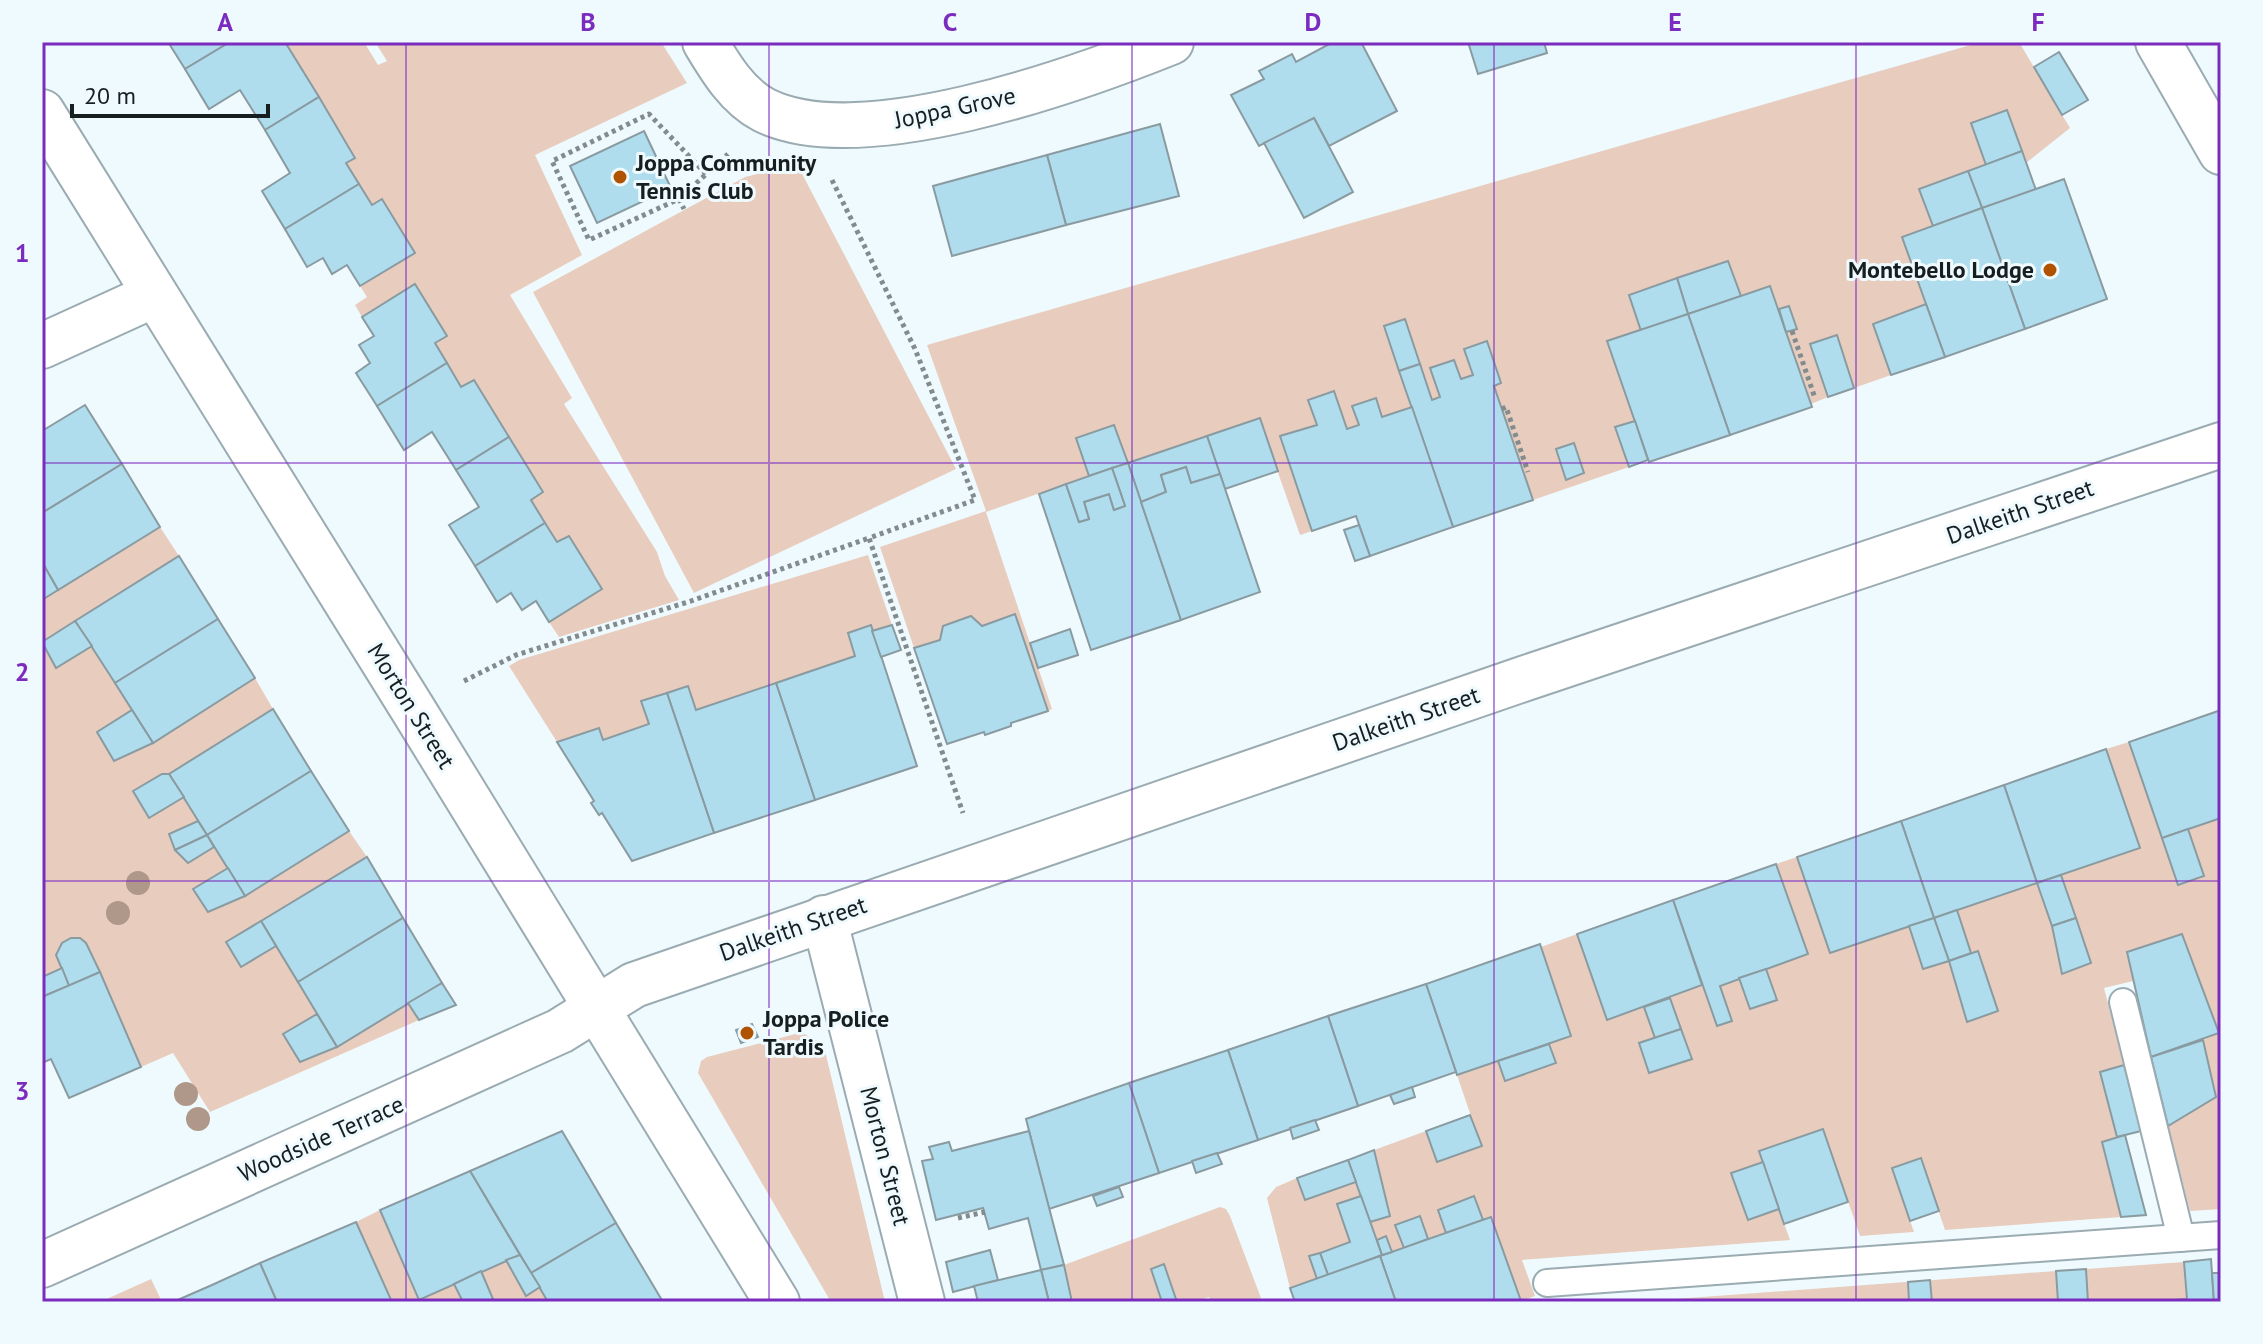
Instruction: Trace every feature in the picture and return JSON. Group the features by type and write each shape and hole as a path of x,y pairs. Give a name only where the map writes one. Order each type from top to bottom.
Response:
{"street":[{"path":"705,42 751,100"},
{"name":"Joppa Grove","path":"751,100 793,120 827,124 915,119 1035,90 1171,42"},
{"path":"2158,42 2221,152"},
{"name":"Morton Street","path":"42,112 777,1302"},
{"path":"42,346 154,295"},
{"name":"Dalkeith Street","path":"597,1007 634,985 980,864 2221,445"},
{"name":"Morton Street","path":"824,918 922,1302"},
{"name":"Woodside Terrace","path":"42,1265 560,1031 597,1007"}],"lane":[{"path":"2123,1002 2181,1238"},
{"path":"1547,1283 2221,1235"}],"path":[{"path":"706,174 649,114 552,161 589,240 679,199 731,152 751,100"},
{"path":"414,711 470,677 516,655 691,601 975,500 915,349 836,191"},
{"path":"679,199 684,209"},
{"path":"1792,331 1815,398"},
{"path":"1502,409 1506,407 1528,472"},
{"path":"869,538 980,864"}],"shaded area":[{"path":"285,42 364,42 378,65 387,61 375,42 661,42 687,83 535,155 582,255 510,295 572,398 564,404 657,552 665,576 679,600 559,637 549,622 602,588 569,536 557,542 531,500 543,491 474,380 461,387 435,343 447,335 415,284 362,317 355,305 367,297 360,286 414,253 382,199 372,205 346,163 355,157"},
{"path":"1981,42 2019,42 2070,128 2026,163 2007,111 1971,123 1986,165 1920,189 1933,226 1902,238 1926,304 1873,324 1891,375 1854,388 1837,335 1811,344 1828,397 1811,404 1786,332 1797,329 1789,306 1779,309 1770,286 1741,296 1728,261 1629,295 1641,331 1607,342 1635,421 1615,428 1629,467 1533,500 1494,386 1501,383 1487,341 1464,349 1473,375 1461,379 1454,360 1430,368 1440,397 1432,400 1404,319 1384,326 1412,407 1382,417 1376,399 1353,407 1359,425 1347,429 1333,391 1309,400 1317,425 1280,437 1312,531 1300,535 1259,419 1128,463 1114,425 1077,438 1089,476 986,512 1052,709 1048,711 1015,615 982,626 971,616 943,626 940,640 914,648 880,547 986,511 927,345"},
{"path":"797,164 956,469 694,593 533,292 745,177"},
{"path":"160,527 179,556 42,642 42,600"},
{"path":"868,555 892,625 872,631 870,625 848,633 855,656 696,710 688,686 642,701 649,724 603,740 599,728 557,742 509,666 519,660"},
{"path":"42,645 56,668 92,646 132,710 97,732 114,760 153,743 255,678 273,709 169,774 162,774 133,791 149,817 184,797 198,821 170,834 188,862 214,847 228,868 193,889 208,912 245,896 349,831 367,857 227,942 241,966 276,946 317,1014 283,1034 300,1062 337,1047 408,1003 419,1020 210,1112 173,1053 141,1067 86,943 76,939 64,942 56,955 62,968 42,977"},
{"path":"2129,742 2178,885 2204,876 2188,829 2221,818 2221,1209 2190,1211 2168,1126 2216,1097 2203,1040 2219,1033 2182,934 2127,951 2133,981 2104,988 2124,1065 2100,1073 2117,1137 2102,1142 2121,1217 1945,1230 1921,1159 1892,1169 1914,1232 1860,1236 1823,1129 1763,1162 1732,1173 1748,1220 1779,1209 1790,1240 1522,1260 1535,1296 1521,1301 1491,1217 1483,1220 1474,1196 1439,1210 1446,1233 1428,1239 1419,1216 1396,1225 1404,1248 1392,1252 1386,1236 1377,1240 1370,1222 1390,1215 1374,1150 1426,1131 1437,1162 1481,1146 1457,1075 1498,1061 1506,1081 1555,1063 1549,1044 1571,1035 1541,947 1577,934 1607,1019 1644,1007 1655,1038 1639,1043 1649,1072 1692,1058 1670,998 1702,985 1716,1025 1732,1020 1720,986 1739,978 1750,1009 1776,1000 1766,969 1807,954 1776,864 1797,857 1909,926 1923,968 1949,961 1967,1022 1998,1011 1978,952 1971,953 1957,910 2037,883 2052,926 2062,974 2091,963 2061,875 2139,848 2106,749"},
{"path":"799,1033 816,1041 826,1055 885,1302 831,1302 698,1073 701,1061 707,1057"},
{"path":"1297,1178 1305,1200 1356,1182 1361,1196 1337,1205 1350,1242 1309,1256 1317,1279 1290,1288 1267,1198 1276,1187"},
{"path":"1220,1207 1226,1209 1230,1216 1261,1298 1250,1302 1211,1302 1209,1297 1193,1302 1177,1302 1163,1264 1151,1269 1162,1302 1072,1302 1064,1265"},
{"path":"380,1210 419,1299 454,1284 463,1302 392,1302 356,1222"},
{"path":"506,1260 526,1296 540,1287 548,1302 487,1302 493,1299 481,1271"},
{"path":"2184,1262 2187,1299 2174,1302 2088,1302 2086,1269"},
{"path":"2056,1271 2058,1302 1675,1302 1675,1299"},
{"path":"151,1279 162,1302 100,1302"}],"building":[{"path":"168,42 230,42 185,69"},
{"path":"230,42 285,42 319,97 265,130 240,90 209,109 185,69"},
{"path":"1333,42 1361,42 1397,111 1329,146 1314,118 1259,146 1231,95 1264,79 1259,71 1292,54 1296,62"},
{"path":"1468,42 1544,42 1547,53 1478,74"},
{"path":"2059,52 2088,100 2062,115 2034,67"},
{"path":"319,97 355,158 346,163 359,184 285,229 262,191 290,173 265,130"},
{"path":"2007,110 2022,151 1986,165 1971,123"},
{"path":"1314,118 1353,192 1304,218 1264,143"},
{"path":"1160,124 1179,196 1066,225 1047,155"},
{"name":"Joppa Community Tennis Club","path":"644,131 671,188 597,223 570,166"},
{"path":"2022,151 2036,190 1982,208 1968,171"},
{"path":"1047,155 1066,225 952,256 933,186"},
{"path":"1968,171 1982,208 1933,226 1919,189"},
{"name":"Montebello Lodge","path":"2064,179 2107,299 2025,329 1982,208"},
{"path":"359,184 372,205 382,199 415,253 360,286 347,265 332,274 323,258 307,267 285,229"},
{"path":"1982,208 2025,329 1945,357 1902,237"},
{"path":"1728,261 1741,296 1688,314 1677,278"},
{"path":"1677,278 1688,314 1641,331 1629,295"},
{"path":"415,284 447,336 435,343 447,363 377,406 356,373 370,363 359,345 374,336 362,317"},
{"path":"1770,286 1812,407 1730,435 1688,314"},
{"path":"1926,304 1945,357 1891,375 1873,324"},
{"path":"1789,306 1797,329 1786,332 1779,309"},
{"path":"1688,314 1730,435 1649,462 1607,341"},
{"path":"1405,319 1420,364 1399,371 1384,326"},
{"path":"1837,335 1854,388 1828,397 1810,344"},
{"path":"1487,341 1501,383 1494,386 1533,500 1453,527 1399,371 1420,364 1432,400 1440,397 1430,368 1454,360 1461,379 1473,375 1464,349"},
{"path":"447,363 461,387 474,380 509,437 456,470 432,432 404,450 377,406"},
{"path":"1334,391 1347,429 1359,425 1352,406 1376,398 1382,417 1412,407 1453,527 1370,556 1356,516 1312,531 1280,436 1317,425 1308,400"},
{"path":"85,405 122,464 42,513 42,431"},
{"path":"1260,418 1278,471 1225,489 1207,436"},
{"path":"1635,421 1648,460 1629,467 1615,427"},
{"path":"1114,425 1128,463 1089,476 1076,438"},
{"path":"1207,436 1220,474 1191,483 1186,467 1161,475 1166,492 1141,502 1128,463"},
{"path":"509,437 543,492 531,500 545,523 475,566 449,525 479,507 456,470"},
{"path":"1574,443 1584,473 1566,480 1556,449"},
{"path":"1128,463 1181,620 1091,650 1039,494 1066,484 1079,522 1089,519 1084,502 1109,494 1114,510 1125,506 1112,468"},
{"path":"122,464 160,527 58,590 42,562 42,513"},
{"path":"1186,467 1191,483 1220,474 1260,592 1181,620 1141,502 1166,492 1161,475"},
{"path":"1112,468 1125,506 1114,510 1109,494 1084,502 1089,519 1079,522 1066,484"},
{"path":"545,523 557,542 569,536 602,589 549,622 536,601 522,610 511,593 497,602 475,566"},
{"path":"1359,525 1370,556 1355,561 1344,530"},
{"path":"179,556 218,619 115,683 75,621"},
{"path":"42,562 58,590 42,600"},
{"path":"1015,614 1048,711 985,735 984,732 947,744 914,648 940,640 943,626 971,616 982,626"},
{"path":"218,619 255,678 153,743 115,683"},
{"path":"75,621 92,646 56,668 42,642"},
{"path":"871,625 917,766 815,800 776,683 855,656 848,633"},
{"path":"892,625 901,650 881,657 872,631"},
{"path":"1070,629 1078,655 1038,668 1030,643"},
{"path":"776,683 815,800 714,833 667,693 688,686 696,710"},
{"path":"667,693 714,833 632,861 602,813 599,815 591,803 594,801 557,742 599,728 603,740 649,724 641,701"},
{"path":"273,709 311,771 207,835 169,774"},
{"path":"132,710 153,743 114,761 97,732"},
{"path":"2221,710 2221,818 2162,838 2129,742"},
{"path":"2106,749 2140,848 2037,883 2004,785"},
{"path":"311,771 349,831 245,896 207,835"},
{"path":"162,774 169,774 184,797 149,818 133,791"},
{"path":"2004,785 2037,883 1934,918 1901,821"},
{"path":"198,821 207,835 175,850 169,834"},
{"path":"1901,821 1934,918 1830,953 1797,857"},
{"path":"2188,829 2204,876 2178,885 2162,838"},
{"path":"207,835 214,847 188,863 175,850"},
{"path":"367,857 403,918 298,982 261,921"},
{"path":"1776,864 1808,954 1720,986 1732,1021 1717,1026 1673,900"},
{"path":"228,868 245,896 208,912 193,889"},
{"path":"2061,875 2076,918 2052,926 2037,883"},
{"path":"1673,900 1702,985 1607,1020 1577,934"},
{"path":"1957,910 1971,953 1949,961 1934,918"},
{"path":"403,918 442,983 337,1047 298,982"},
{"path":"1934,918 1949,961 1923,969 1909,926"},
{"path":"2076,918 2091,963 2062,974 2052,926"},
{"path":"261,921 276,946 241,967 226,942"},
{"path":"2182,934 2219,1033 2151,1057 2127,952"},
{"path":"71,938 80,938 86,943 100,972 69,986 56,955 62,943"},
{"path":"1540,944 1571,1036 1457,1075 1426,984"},
{"path":"1978,951 1998,1011 1967,1022 1949,961"},
{"path":"62,968 69,986 44,996 42,977"},
{"path":"1766,969 1777,1000 1750,1009 1739,978"},
{"path":"100,972 141,1067 69,1098 51,1059 42,1063 42,997"},
{"path":"442,983 456,1005 419,1020 408,1003"},
{"path":"1426,984 1456,1072 1358,1106 1328,1016"},
{"path":"1670,998 1681,1029 1655,1038 1644,1007"},
{"path":"317,1014 337,1047 300,1062 283,1034"},
{"path":"1328,1016 1358,1106 1258,1140 1228,1050"},
{"name":"Joppa Police Tardis","path":"752,1024 758,1037 741,1043 736,1030"},
{"path":"1681,1029 1692,1059 1649,1073 1639,1043"},
{"path":"2203,1040 2216,1097 2168,1126 2151,1057"},
{"path":"1549,1044 1556,1063 1505,1081 1498,1061"},
{"path":"1228,1050 1258,1140 1159,1173 1129,1083"},
{"path":"2124,1065 2141,1131 2117,1137 2100,1072"},
{"path":"1129,1083 1159,1173 1049,1209 1026,1119"},
{"path":"1412,1087 1415,1097 1394,1104 1390,1095"},
{"path":"1470,1115 1482,1146 1437,1162 1426,1131"},
{"path":"1315,1120 1319,1130 1293,1139 1290,1128"},
{"path":"1823,1129 1848,1202 1784,1224 1759,1151"},
{"path":"562,1131 616,1223 531,1273 470,1171"},
{"path":"1029,1131 1064,1265 1041,1270 1028,1218 989,1229 983,1208 936,1220 922,1161 933,1159 929,1147 949,1142 952,1151"},
{"path":"2125,1135 2146,1215 2121,1217 2102,1142"},
{"path":"1374,1150 1390,1216 1370,1222 1348,1160"},
{"path":"1217,1153 1222,1164 1196,1173 1192,1161"},
{"path":"1921,1158 1939,1211 1910,1221 1892,1168"},
{"path":"1348,1160 1356,1182 1305,1200 1297,1178"},
{"path":"1763,1162 1779,1209 1748,1220 1731,1173"},
{"path":"470,1171 520,1255 419,1300 380,1210"},
{"path":"1119,1187 1123,1197 1097,1206 1093,1196"},
{"path":"1361,1196 1382,1255 1328,1275 1320,1253 1350,1242 1337,1204"},
{"path":"1474,1196 1483,1220 1446,1233 1438,1210"},
{"path":"1420,1216 1428,1239 1404,1248 1395,1225"},
{"path":"1491,1217 1521,1301 1396,1302 1380,1256"},
{"path":"356,1222 392,1302 277,1302 260,1263"},
{"path":"616,1223 663,1302 548,1302 531,1273"},
{"path":"1386,1236 1392,1252 1382,1255 1377,1240"},
{"path":"990,1250 998,1280 953,1292 946,1262"},
{"path":"1320,1253 1328,1275 1317,1279 1309,1256"},
{"path":"520,1255 540,1287 526,1296 506,1260"},
{"path":"1380,1256 1396,1302 1295,1302 1290,1288"},
{"path":"2211,1259 2214,1302 2174,1302 2187,1299 2184,1262"},
{"path":"260,1263 277,1302 173,1302 212,1285"},
{"path":"1164,1264 1177,1302 1162,1302 1151,1269"},
{"path":"1064,1265 1072,1302 1049,1302 1041,1270"},
{"path":"2086,1269 2088,1302 2058,1302 2056,1271"},
{"path":"1041,1270 1049,1302 978,1302 974,1286"},
{"path":"481,1271 493,1299 463,1302 454,1284"},
{"path":"2212,1273 2221,1273 2221,1302 2214,1302"},
{"path":"1930,1280 1932,1302 1909,1302 1908,1282"}],"place":[{"name":"Joppa Community Tennis Club","path":"620,177"},
{"name":"Montebello Lodge","path":"2050,270"},
{"name":"Joppa Police Tardis","path":"747,1033"}]}
